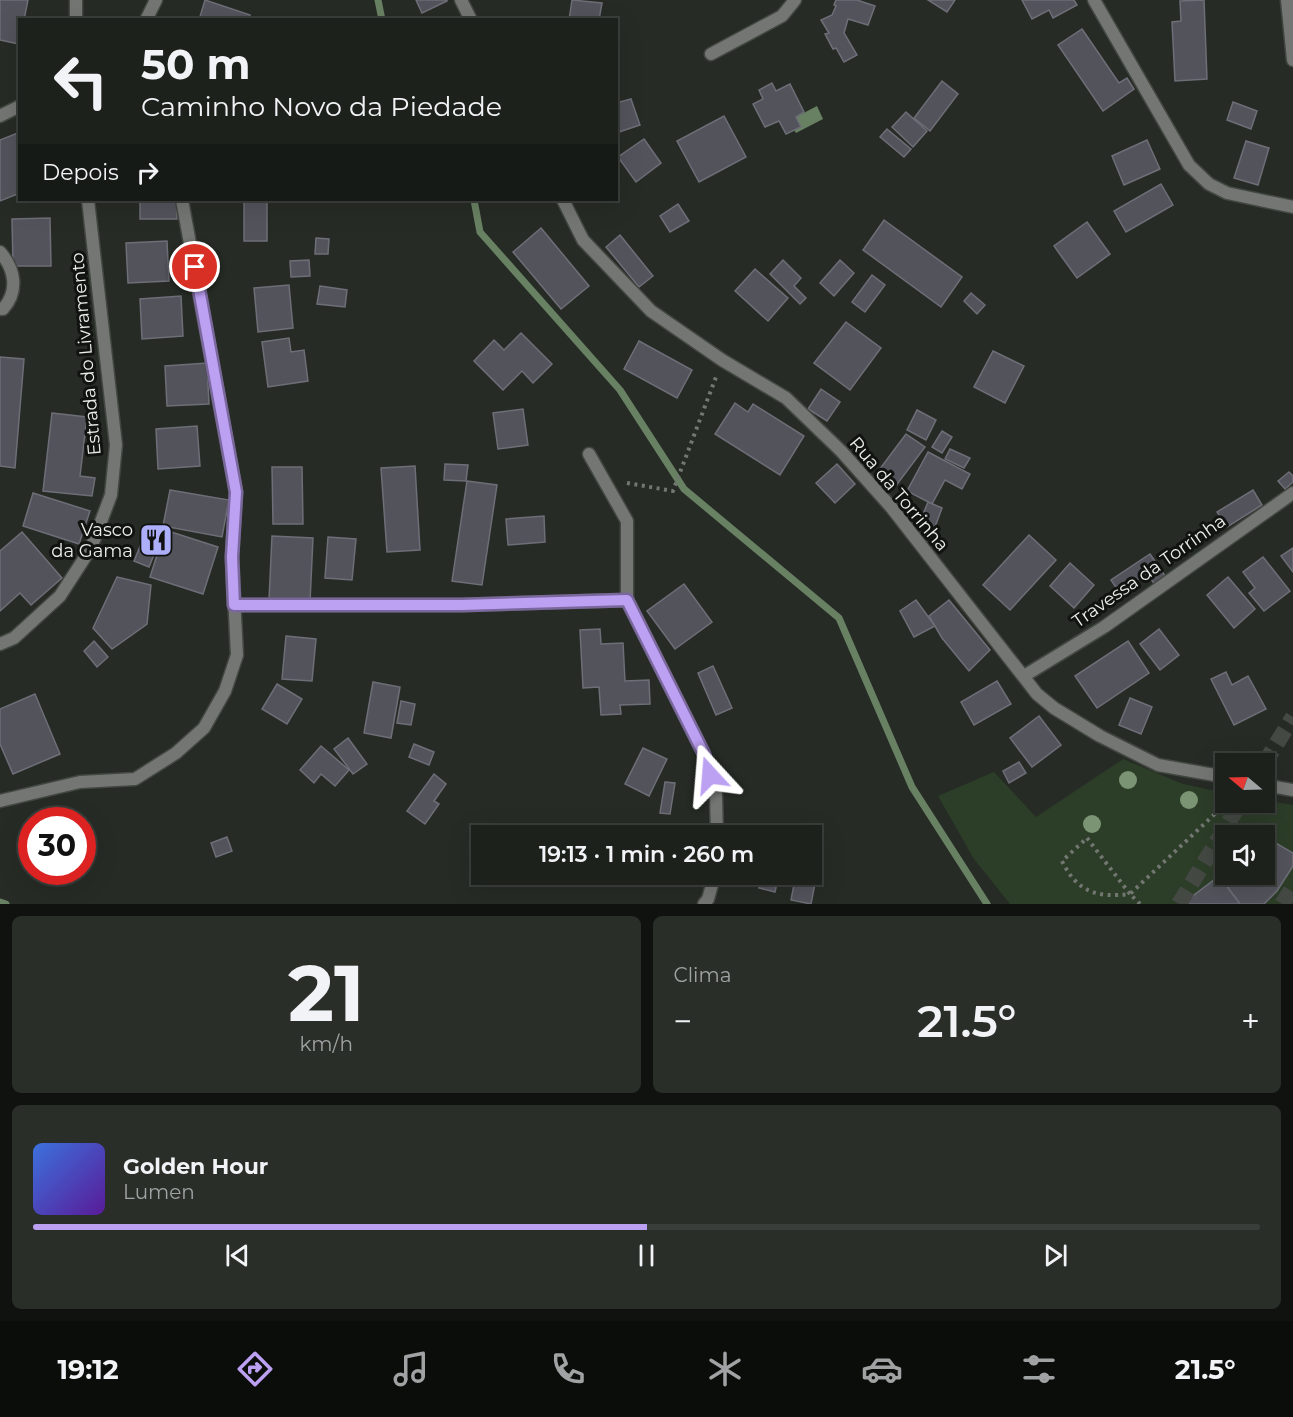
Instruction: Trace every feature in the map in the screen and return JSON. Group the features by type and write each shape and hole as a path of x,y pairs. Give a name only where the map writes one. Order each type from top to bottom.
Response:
{"street":[{"path":"76,0 76,18"},
{"path":"147,18 156,0"},
{"path":"462,0 470,18"},
{"path":"711,54 782,16 795,0"},
{"path":"1094,0 1189,165 1209,184 1227,193 1293,207"},
{"path":"1287,0 1293,60"},
{"path":"0,116 18,107"},
{"name":"Estrada do Livramento","path":"0,644 14,638 60,596 91,548 111,495 116,445 88,201"},
{"path":"0,801 80,782 135,779 176,753 204,728 225,691 237,655 232,557 236,492 182,201"},
{"name":"Rua da Torrinha","path":"564,201 583,240 651,311 723,360 786,398 841,451 891,507 1037,693 1054,708 1100,736 1158,765 1215,775"},
{"path":"0,252 6,259 14,280 12,298 3,309 0,309"},
{"path":"589,454 627,521 627,600 704,754 716,795 717,825"},
{"name":"Travessa da Torrinha","path":"1024,676 1104,627 1293,493"},
{"path":"234,605 462,605 627,600"},
{"path":"1275,787 1293,790"},
{"path":"704,904 712,885"}],"path":[{"path":"620,482 674,491 723,360"},
{"path":"1140,904 1130,894 1087,838 1062,861 1069,876 1079,887 1109,897 1130,894 1216,813"}],"shaded area":[{"path":"817,106 823,119 796,133 794,130 796,117"},
{"path":"1123,759 1183,784 1215,791 1215,813 1275,813 1275,802 1293,805 1293,904 1010,904 974,859 938,796 994,772 1036,817"}],"building":[{"path":"0,0 28,0 24,18 18,18 18,44 0,40"},
{"path":"205,0 250,15 249,18 200,18"},
{"path":"416,0 447,0 447,1 422,13"},
{"path":"572,0 602,3 599,18 569,18"},
{"path":"836,0 857,0 875,6 868,25 848,19 844,33 857,55 844,62 836,48 833,49 825,34 829,33 821,20 832,15"},
{"path":"928,0 955,0 947,12"},
{"path":"1022,0 1074,0 1077,5 1053,18 1049,10 1032,19"},
{"path":"1204,0 1207,79 1175,81 1172,22 1181,21 1180,1"},
{"path":"1082,29 1119,83 1127,78 1134,89 1103,111 1058,45"},
{"path":"942,81 958,94 930,131 914,118"},
{"path":"772,83 776,91 790,84 804,112 796,117 801,127 786,134 779,121 765,127 753,104 763,99 759,90"},
{"path":"631,99 640,125 619,132 618,102"},
{"path":"1233,102 1257,111 1251,129 1227,120"},
{"path":"906,112 927,131 913,147 892,127"},
{"path":"724,116 746,157 699,182 677,141"},
{"path":"887,129 911,149 904,157 880,137"},
{"path":"18,133 18,194 0,201 0,140"},
{"path":"644,139 661,163 636,182 618,157"},
{"path":"1147,140 1160,169 1124,185 1112,156"},
{"path":"1246,141 1269,148 1258,185 1234,178"},
{"path":"1161,184 1173,205 1126,232 1114,211"},
{"path":"140,201 177,201 177,219 140,219"},
{"path":"244,201 267,201 267,241 244,241"},
{"path":"678,204 689,221 670,232 660,216"},
{"path":"50,218 51,266 13,266 12,219"},
{"path":"884,220 962,277 941,307 863,250"},
{"path":"1087,222 1110,254 1077,278 1054,246"},
{"path":"541,228 589,286 561,309 513,252"},
{"path":"620,235 653,276 639,287 606,247"},
{"path":"316,238 329,239 328,254 315,254"},
{"path":"167,241 169,281 128,283 126,243"},
{"path":"309,260 310,276 291,277 290,261"},
{"path":"783,260 801,278 794,286 806,298 800,304 770,274"},
{"path":"840,260 854,273 834,296 820,283"},
{"path":"755,269 788,298 768,321 735,291"},
{"path":"872,275 885,285 865,312 852,302"},
{"path":"289,285 293,328 258,332 254,288"},
{"path":"320,286 347,290 345,307 317,304"},
{"path":"971,293 985,305 977,314 964,301"},
{"path":"181,296 183,336 142,339 140,299"},
{"path":"846,322 881,348 850,390 814,363"},
{"path":"521,333 552,364 533,383 522,371 503,390 474,361 494,340 504,350"},
{"path":"289,338 291,352 304,350 308,381 268,387 262,342"},
{"path":"639,341 692,370 677,398 624,369"},
{"path":"993,351 1024,366 1005,403 974,387"},
{"path":"0,357 24,359 15,468 0,466"},
{"path":"207,363 209,404 167,406 165,366"},
{"path":"821,389 840,402 827,421 808,409"},
{"path":"735,403 748,412 753,404 804,436 780,475 715,434"},
{"path":"523,409 528,445 498,449 493,413"},
{"path":"917,410 936,420 926,440 907,430"},
{"path":"52,413 87,417 80,476 95,478 92,496 43,491"},
{"path":"197,426 200,466 158,469 156,429"},
{"path":"942,431 952,437 942,453 932,447"},
{"path":"906,434 925,447 895,487 876,474"},
{"path":"950,449 970,458 964,468 945,459"},
{"path":"928,452 970,474 962,489 945,480 932,504 907,491"},
{"path":"445,464 468,465 466,481 444,480"},
{"path":"837,464 855,484 835,503 816,483"},
{"path":"415,466 420,550 387,552 381,468"},
{"path":"272,467 302,467 303,524 273,524"},
{"path":"1289,472 1293,476 1293,482 1285,489 1278,481"},
{"path":"467,481 497,485 482,585 452,581"},
{"path":"170,490 229,500 222,537 163,526"},
{"path":"1253,490 1262,505 1227,527 1217,512"},
{"path":"33,493 90,511 79,544 23,526"},
{"path":"928,502 942,508 932,535 917,529"},
{"path":"544,516 545,542 508,545 506,519"},
{"path":"165,530 218,547 203,594 150,577"},
{"path":"22,532 62,578 31,605 20,593 0,611 0,551"},
{"path":"1029,535 1056,560 1010,610 983,585"},
{"path":"272,536 313,538 310,602 269,600"},
{"path":"328,537 356,539 352,580 325,578"},
{"path":"143,539 158,545 149,567 134,561"},
{"path":"1293,548 1293,572 1281,556"},
{"path":"1150,554 1168,580 1157,588 1147,573 1119,592 1111,580"},
{"path":"1263,557 1290,591 1264,611 1249,593 1255,588 1243,572"},
{"path":"1070,563 1094,585 1074,608 1050,586"},
{"path":"117,577 151,585 147,624 112,649 93,628"},
{"path":"1228,577 1255,609 1234,628 1207,595"},
{"path":"684,584 712,622 675,649 647,611"},
{"path":"916,600 935,626 914,637 900,611"},
{"path":"949,600 990,650 969,671 942,638 929,616"},
{"path":"600,629 601,644 623,643 625,681 649,680 650,704 620,705 621,714 601,715 599,687 583,688 580,630"},
{"path":"1159,629 1179,655 1160,670 1140,644"},
{"path":"286,636 316,639 312,681 282,679"},
{"path":"94,641 108,657 97,667 84,651"},
{"path":"1128,641 1149,673 1097,708 1075,676"},
{"path":"713,666 732,708 716,715 698,673"},
{"path":"1226,672 1232,685 1248,676 1266,709 1234,725 1211,679"},
{"path":"997,681 1011,704 974,725 961,702"},
{"path":"373,682 400,687 391,738 364,733"},
{"path":"277,684 302,699 287,724 262,709"},
{"path":"35,694 60,754 13,774 0,744 0,709"},
{"path":"1130,698 1152,707 1141,734 1119,725"},
{"path":"401,701 415,704 411,725 397,723"},
{"path":"1039,716 1061,745 1032,767 1010,738"},
{"path":"348,738 367,764 353,774 334,749"},
{"path":"414,744 434,752 429,765 409,757"},
{"path":"321,746 349,770 335,786 321,774 314,783 300,770"},
{"path":"643,748 667,759 649,796 625,784"},
{"path":"1019,762 1026,773 1009,783 1003,771"},
{"path":"434,774 446,784 434,801 439,804 425,824 407,811"},
{"path":"665,782 675,783 670,814 660,813"},
{"path":"227,837 232,851 216,857 211,843"},
{"path":"1275,842 1293,853 1293,866 1277,891 1264,904 1240,904 1226,885 1275,885"},
{"path":"1215,879 1215,885 1226,885 1240,904 1182,904"},
{"path":"760,885 777,885 775,892 759,888"},
{"path":"794,885 815,885 811,904 791,900"}],"waterway":[{"path":"378,0 382,18"},
{"path":"474,201 480,232 620,390 684,489 839,618 912,787 987,904"},
{"path":"0,902 6,904"}],"tunnel":[{"path":"1271,753 1293,717"},
{"path":"1179,904 1234,813"},
{"path":"1282,904 1293,887"}],"place":[{"name":"Vasco da Gama","path":"156,540"}],"route":[{"path":"195,267 236,492 232,557 234,605 462,605 627,600 704,754 710,775"}]}
